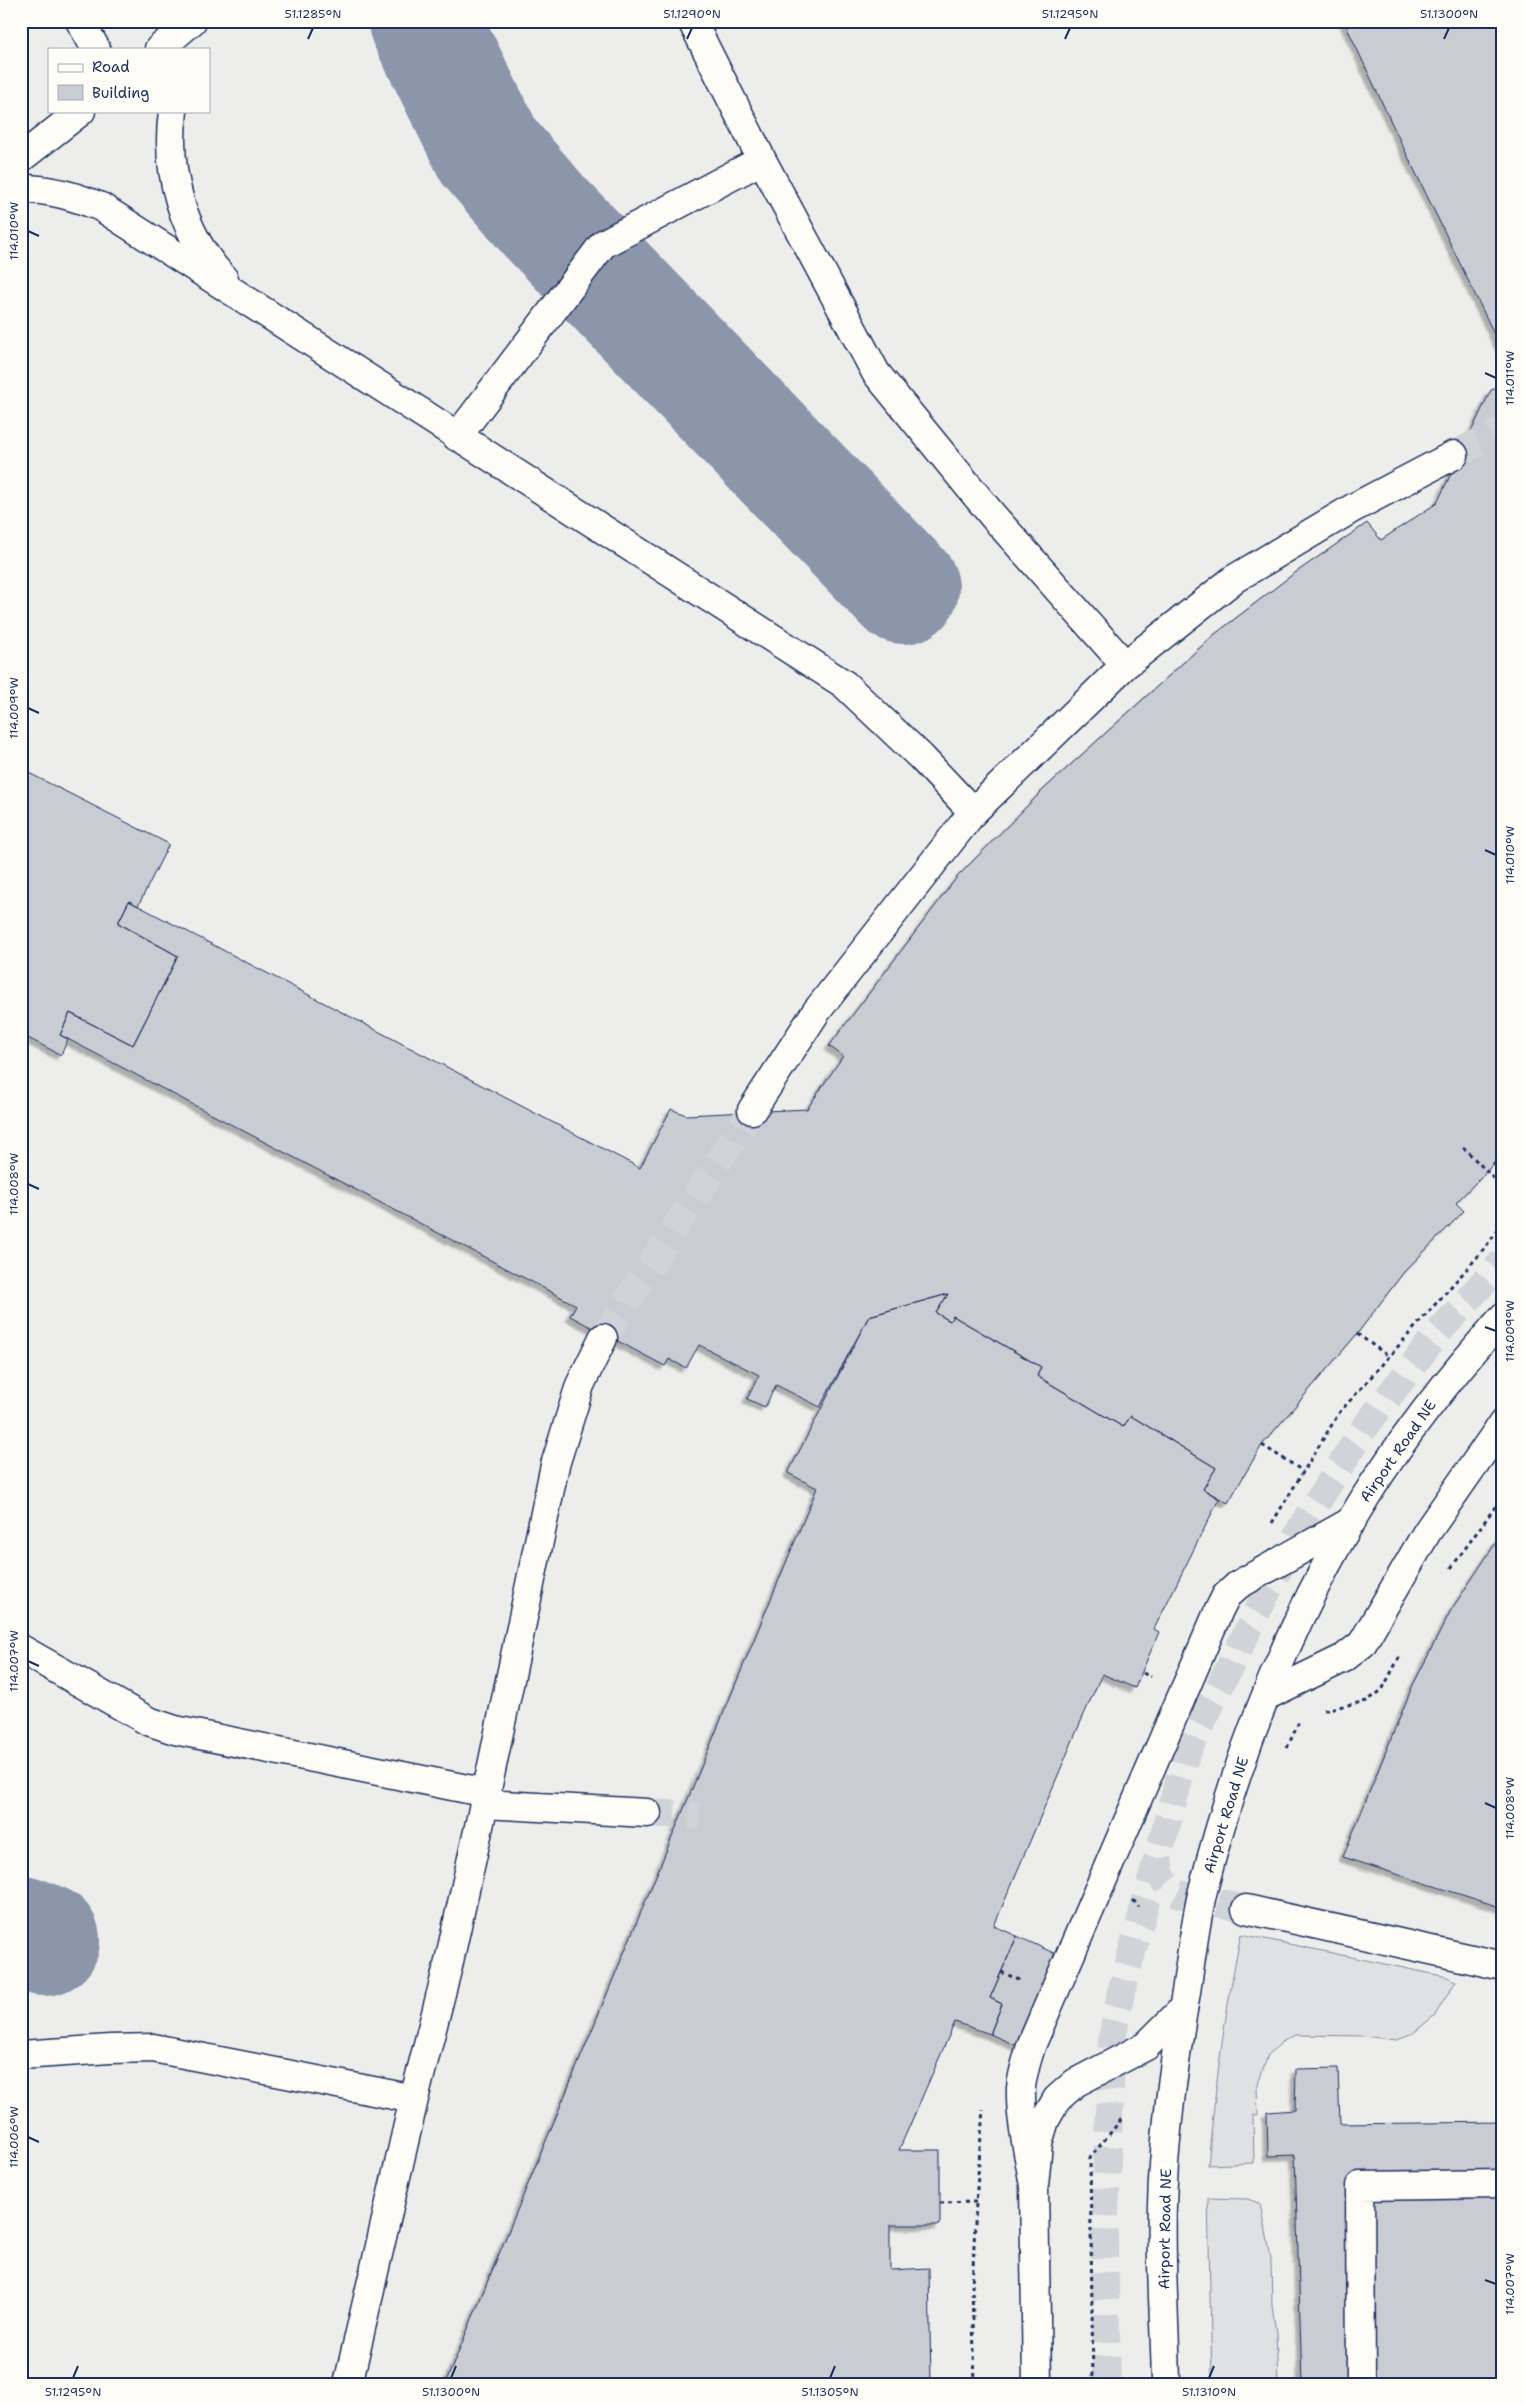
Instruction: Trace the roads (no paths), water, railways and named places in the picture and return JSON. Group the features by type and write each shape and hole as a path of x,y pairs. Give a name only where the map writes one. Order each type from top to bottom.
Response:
{"main road":[{"path":"80,21 95,48"},
{"path":"160,48 192,21"},
{"path":"191,48 205,21"},
{"path":"692,21 762,160 876,373 993,516 1125,665"},
{"path":"21,158 80,112"},
{"path":"173,112 171,143 173,176 187,224 218,273 238,294"},
{"path":"457,437 603,244 762,160"},
{"path":"21,190 51,191 73,196 101,207 844,684 921,757 973,812"},
{"path":"752,1110 816,1012 973,812 1125,665 1234,578 1352,508 1454,455"},
{"name":"Airport Road NE","path":"1166,2384 1162,2205 1169,2117 1183,2009 1202,1892 1240,1765 1266,1696 1306,1607 1367,1495 1430,1404 1467,1357 1503,1317"},
{"path":"348,2384 414,2099 448,1966 555,1465 580,1385 603,1338"},
{"path":"1266,1696 1344,1658 1362,1644 1426,1532 1503,1423"},
{"path":"1034,2186 1022,2112 1021,2088 1031,2046 1218,1610 1226,1596 1238,1585 1352,1521"},
{"path":"21,1649 148,1721 176,1730 485,1798 647,1813"},
{"path":"1246,1909 1503,1966"},
{"path":"1037,2384 1034,2186 1038,2144 1045,2120 1058,2098 1075,2083 1146,2046 1183,2009"},
{"path":"21,2055 110,2048 152,2048 414,2099"},
{"path":"1362,2384 1360,2186 1503,2184"}],"tunnel":[{"path":"1454,455 1503,430"},
{"path":"603,1338 752,1110"},
{"path":"1107,2384 1104,2239 1112,2039 1121,1992 1186,1754 1276,1574 1305,1521 1365,1427 1436,1335 1503,1261"},
{"path":"647,1813 700,1816"},
{"path":"1158,1858 1163,1879 1169,1887 1179,1894 1246,1909"}]}
